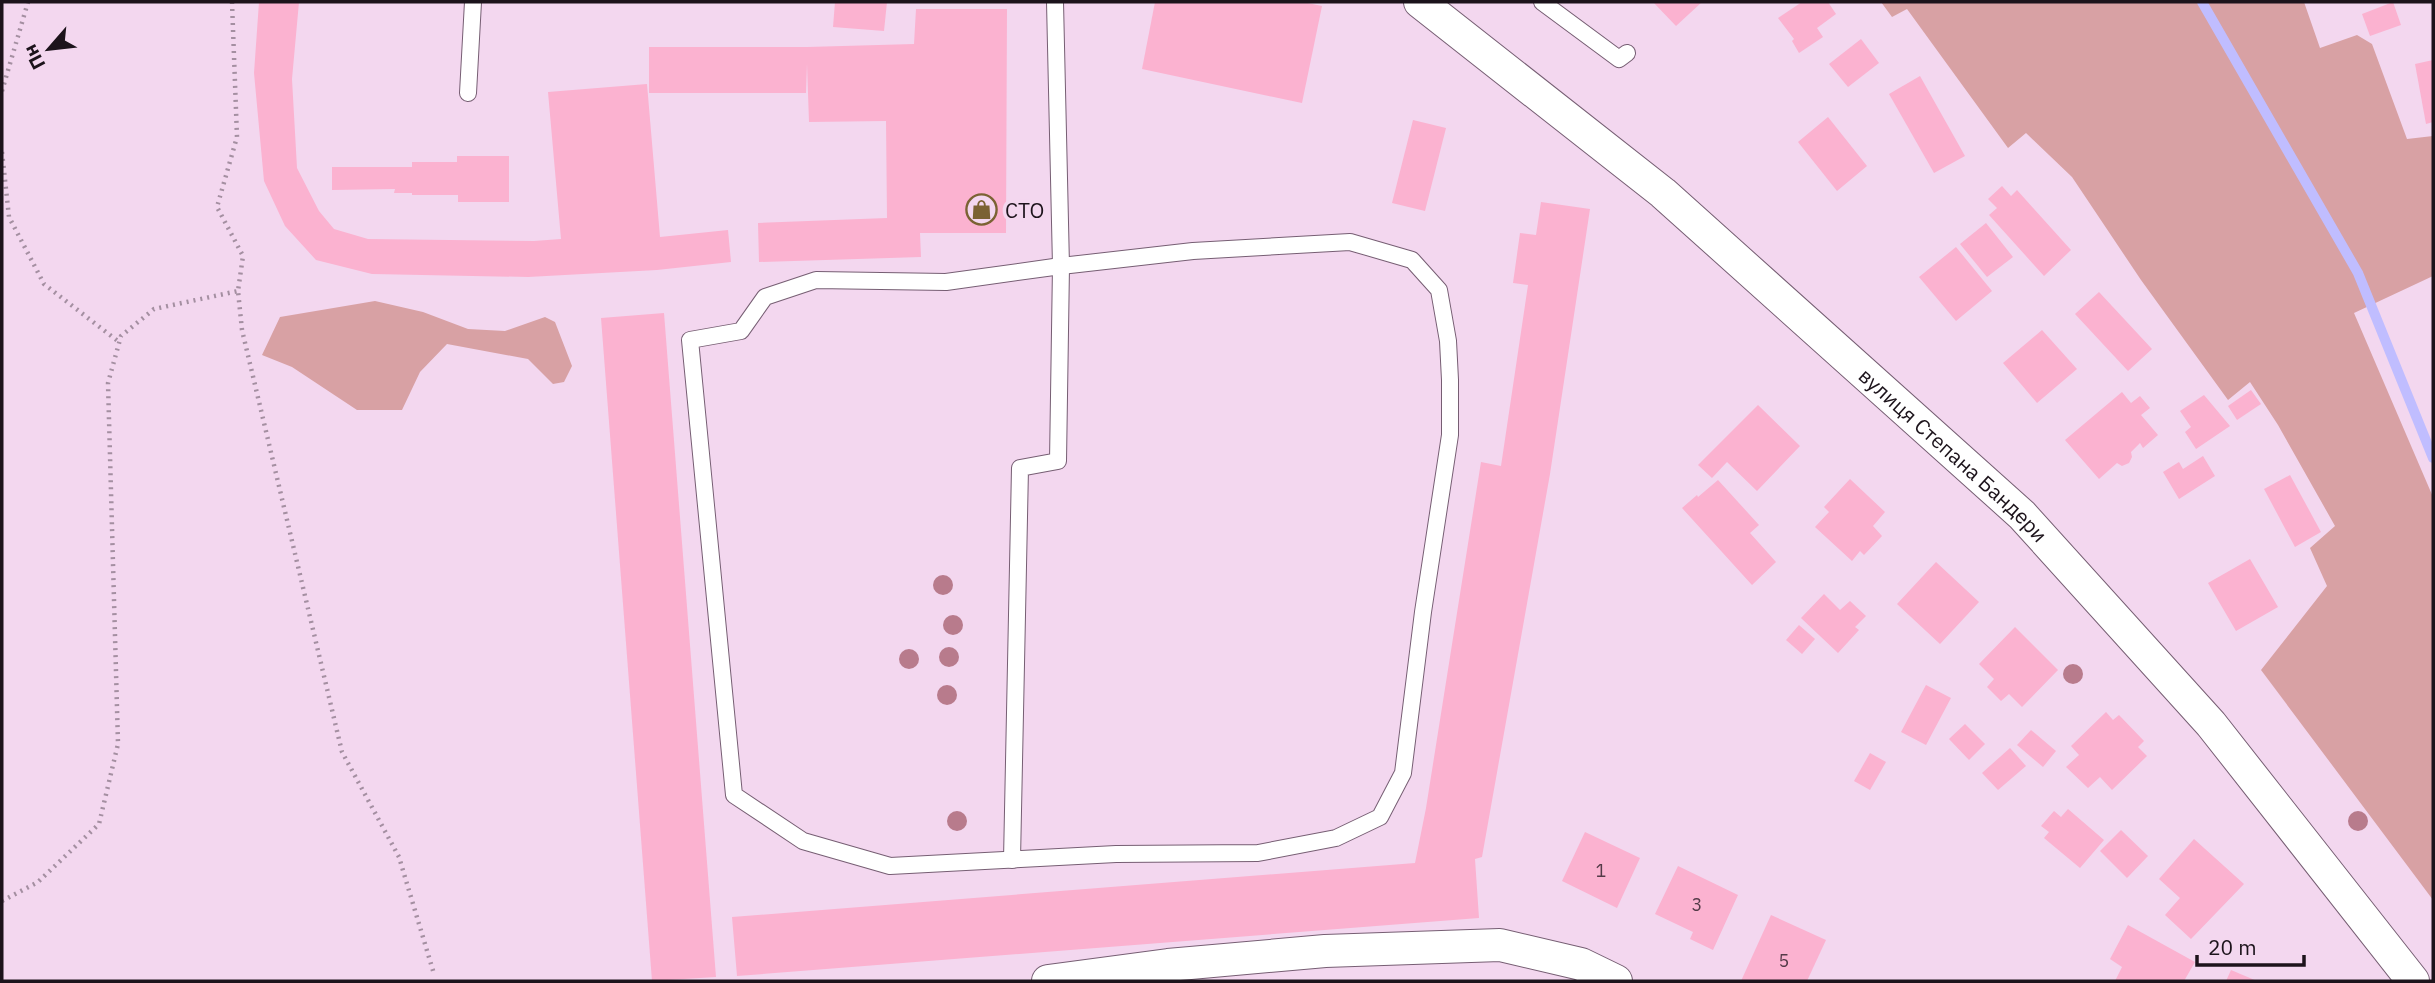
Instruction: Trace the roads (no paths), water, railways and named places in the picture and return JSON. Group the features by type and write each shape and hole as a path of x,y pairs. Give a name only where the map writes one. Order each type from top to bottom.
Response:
{"street":[{"name":"вулиця Степана Бандери","path":"1420,2 1662,193 2022,514 2211,724 2413,981"},
{"path":"1048,981 1168,965 1325,951 1500,945 1581,964 1616,981"}],"lane":[{"path":"468,93 473,2"},
{"path":"1012,860 1020,468 1058,461 1061,266 1055,2"},
{"path":"1542,2 1619,59 1627,53"},
{"path":"1350,242 1412,260 1438,290 1448,341 1450,435 1423,612 1403,774 1380,817 1336,838 1258,853 1115,854 1012,860 890,866 803,841 734,795 690,340 741,331 765,296 816,280 946,282 1193,251 1350,242"}],"waterway":[{"path":"2202,2 2358,273 2433,458"}],"place":[{"name":"СТО","path":"982,210"}]}
